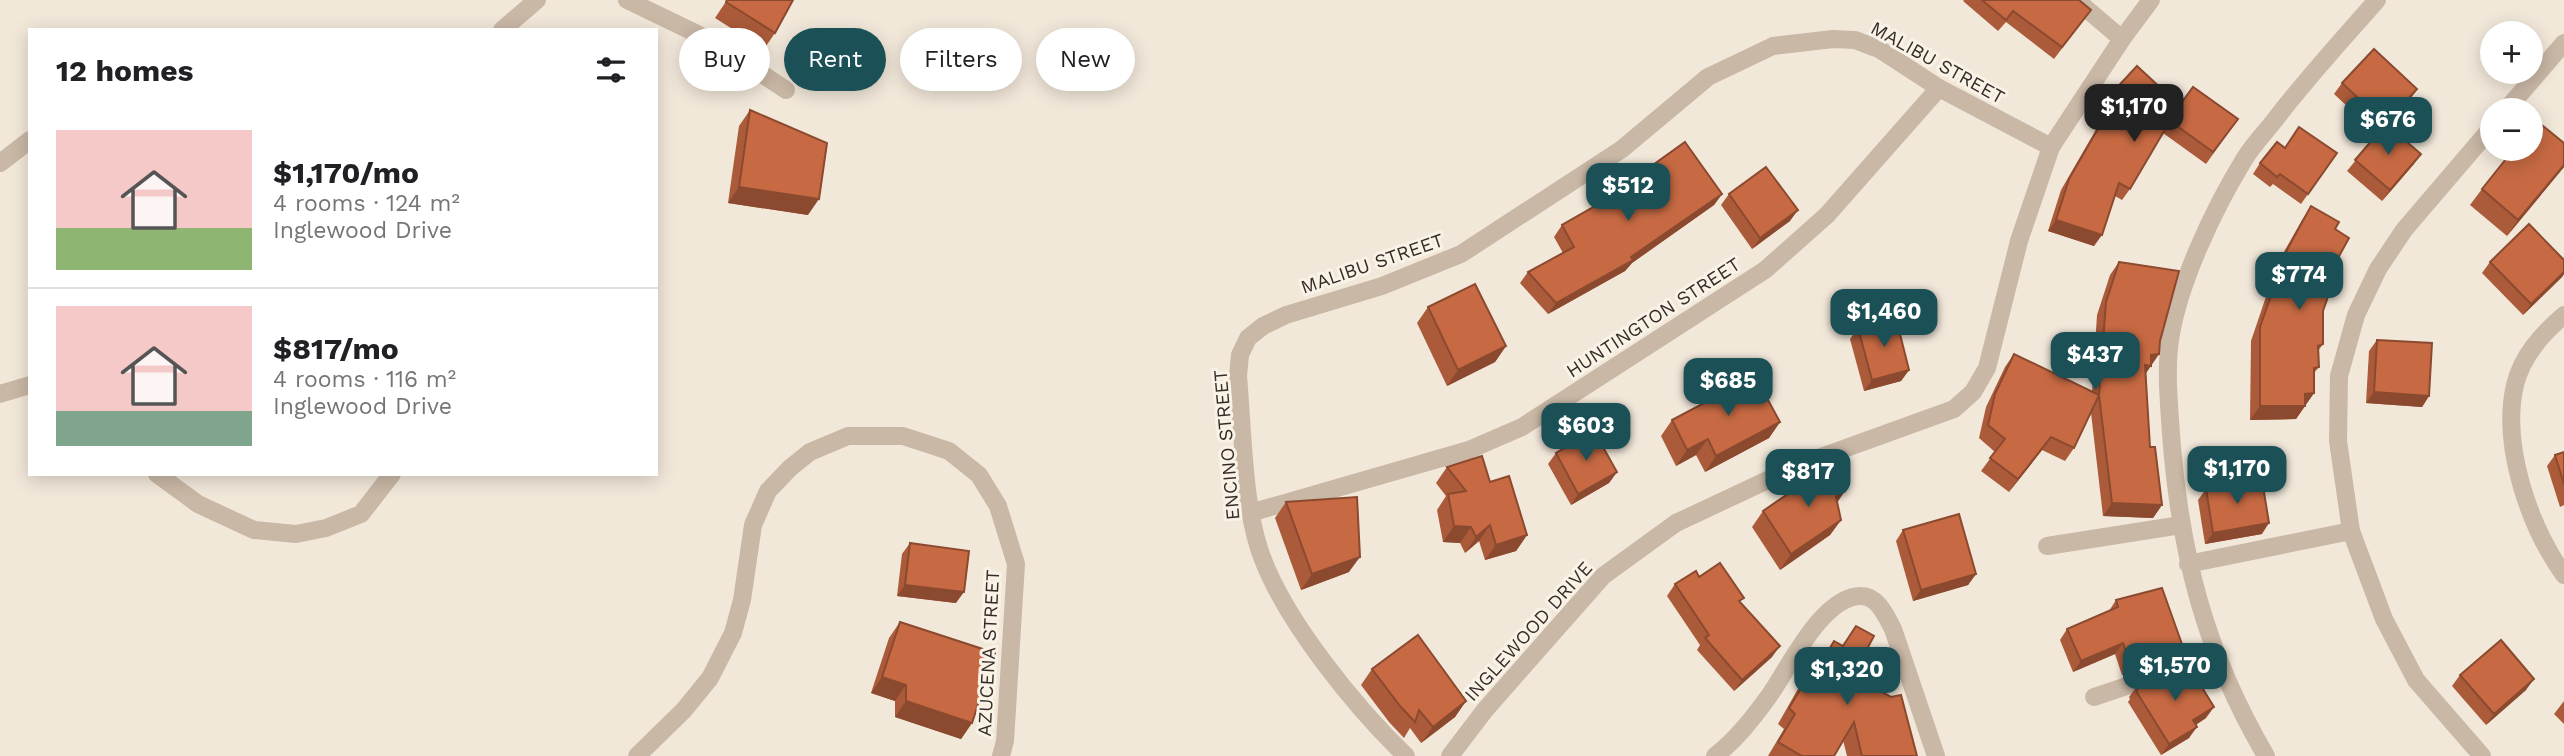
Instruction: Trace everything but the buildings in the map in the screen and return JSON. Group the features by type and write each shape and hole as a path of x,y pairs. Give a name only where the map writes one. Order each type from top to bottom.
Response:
{"street":[{"path":"504,28 537,0"},
{"path":"626,0 714,42 784,89"},
{"path":"2076,0 2122,39"},
{"name":"INGLEWOOD DRIVE","path":"1450,756 1485,710 1603,576 1675,523 1802,464 1954,409 1973,392 1987,368 2019,241 2051,147 2151,0"},
{"path":"2266,756 2245,719 2216,656 2188,564 2181,525 2168,387 2171,334 2186,284 2209,226 2242,162 2296,92 2377,0"},
{"name":"MALIBU STREET","path":"1286,315 1382,286 1461,254 1622,149 1708,77 1773,46 1833,39 1855,40 1878,49 1938,88 2051,147"},
{"path":"2517,98 2564,43"},
{"name":"HUNTINGTON STREET","path":"1250,513 1469,450 1522,426 1765,270 1827,215 1938,88"},
{"path":"0,163 28,141"},
{"path":"2480,141 2404,230 2378,269 2356,315 2339,376 2338,441 2351,530 2385,619 2416,680 2482,756"},
{"name":"ENCINO STREET","path":"1286,315 1263,326 1248,338 1240,355 1238,376 1250,513 1261,556 1293,619 1335,675 1406,756"},
{"path":"2564,315 2542,334 2527,357 2515,384 2511,421 2520,486 2552,558 2564,575"},
{"path":"0,394 28,386"},
{"name":"AZUCENA STREET","path":"637,756 684,710 710,678 733,633 742,600 753,524 768,491 810,452 848,436 903,436 949,451 979,475 998,506 1016,564 1005,741 1001,756"},
{"path":"160,476 198,504 254,530 296,534 326,528 361,514 390,476"},
{"path":"2047,546 2181,525"},
{"path":"2188,564 2351,530"},
{"path":"1715,756 1731,743 1768,698 1817,623 1839,603 1864,595 1883,611 1893,629 1937,756"},
{"path":"2094,697 2216,656"}]}
